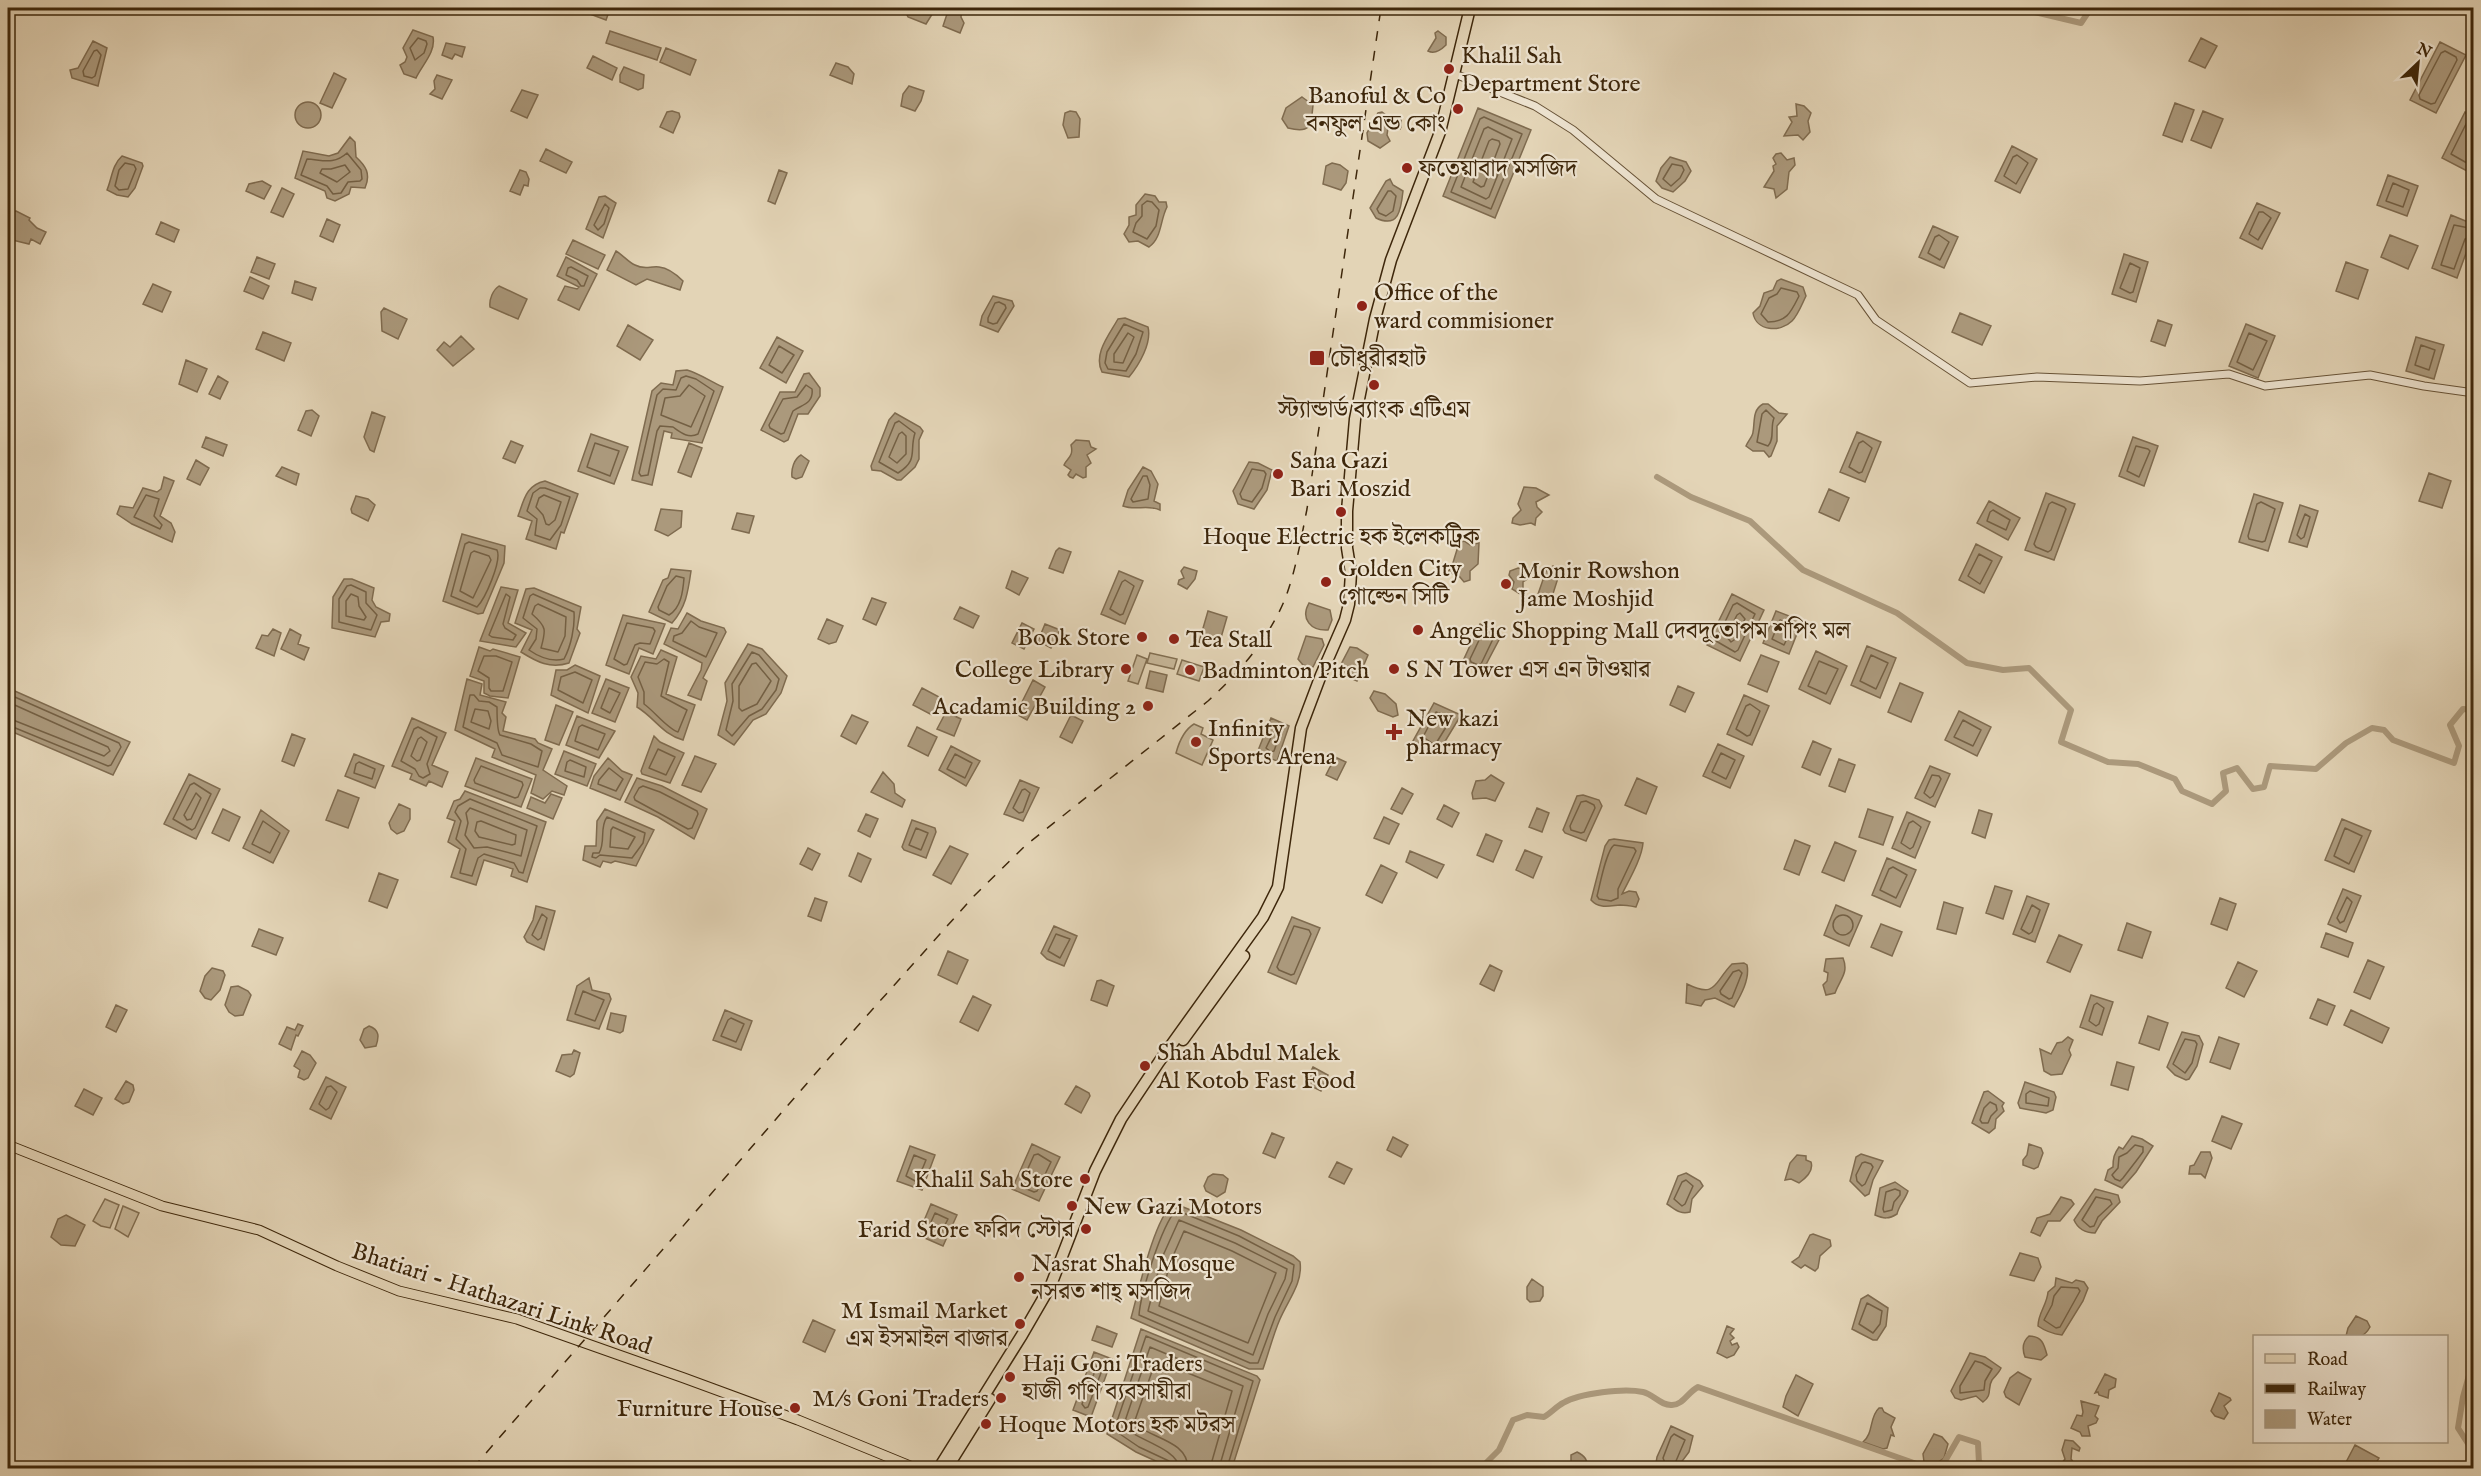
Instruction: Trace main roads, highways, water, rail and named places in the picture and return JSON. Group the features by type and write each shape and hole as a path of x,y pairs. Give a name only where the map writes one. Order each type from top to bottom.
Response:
{"highway":[{"path":"939,1468 1022,1335 1050,1285 1095,1171 1121,1119 1172,1043 1277,897 1301,728 1347,613 1351,573 1347,548 1347,511 1355,419 1374,319 1391,260 1440,132 1470,8"},
{"path":"947,1468 1055,1288 1100,1176 1129,1116 1268,923 1286,878 1306,731 1353,610 1354,480 1367,379 1389,283 1439,145 1460,76 1476,8"}],"main road":[{"name":"Bhatiari - Hathazari Link Road","path":"8,1145 162,1206 259,1230 337,1266 399,1291 517,1319 666,1371 798,1420 915,1468"}],"water":[{"path":"574,8 608,8 610,9 606,20"},
{"path":"899,8 936,8 926,24 908,17 905,11"},
{"path":"949,8 962,8 961,17 964,23 960,33 943,26"},
{"path":"413,30 433,37 431,53 416,78 404,74 400,65 407,57 403,48"},
{"path":"610,31 661,48 657,60 606,43"},
{"path":"1438,31 1446,37 1446,45 1437,51 1428,51 1436,38 1435,33"},
{"path":"2201,38 2217,46 2205,68 2189,61"},
{"path":"93,41 107,48 98,86 72,78 70,70 78,68"},
{"path":"2440,42 2466,55 2436,113 2410,100"},
{"path":"446,43 465,47 462,57 455,54 452,59 442,55"},
{"path":"666,48 696,60 690,75 660,62"},
{"path":"593,56 617,68 612,80 587,68"},
{"path":"836,63 848,67 854,74 852,84 830,75"},
{"path":"624,67 644,75 643,88 638,90 620,82 620,75"},
{"path":"334,73 346,79 332,108 320,103"},
{"path":"437,75 452,80 442,99 430,94 435,89 434,81"},
{"path":"909,86 924,91 915,111 901,106 903,94"},
{"path":"522,90 538,95 527,118 511,111"},
{"path":"1302,97 1313,105 1311,123 1302,130 1288,128 1282,119 1286,108"},
{"path":"308,102 317,106 321,115 317,124 308,128 299,124 295,115 299,106"},
{"path":"2175,103 2194,110 2182,142 2163,135"},
{"path":"1796,104 1804,106 1811,113 1808,121 1810,132 1803,140 1798,135 1784,136 1792,122 1789,117 1797,116"},
{"path":"1478,108 1531,130 1495,218 1443,196"},
{"path":"2203,111 2223,119 2211,148 2191,140"},
{"path":"667,112 679,113 680,117 673,133 660,127"},
{"path":"1076,112 1080,119 1079,137 1068,138 1063,125 1065,113"},
{"path":"1382,112 1390,118 1401,120 1401,127 1400,129 1394,126 1388,128 1387,135 1390,141 1380,148 1368,141 1367,133 1378,113"},
{"path":"2465,112 2473,116 2474,168 2471,173 2442,158"},
{"path":"350,137 355,142 356,157 366,171 368,179 365,188 351,187 349,194 335,201 327,198 325,191 295,178 303,151 329,156 338,153"},
{"path":"2012,146 2037,159 2020,193 1995,181"},
{"path":"546,149 572,162 566,173 540,161"},
{"path":"1781,153 1787,160 1794,158 1795,165 1789,172 1787,189 1776,198 1774,189 1764,187 1774,171 1773,166 1776,164 1773,158 1776,154"},
{"path":"122,156 142,163 143,166 135,188 128,197 107,190 114,168"},
{"path":"1670,157 1686,162 1691,171 1685,181 1673,192 1662,188 1656,181 1661,168"},
{"path":"1332,163 1348,171 1346,183 1341,190 1323,184 1326,166"},
{"path":"520,170 526,172 529,179 528,186 524,185 520,195 510,191"},
{"path":"779,170 787,173 775,204 768,201"},
{"path":"2388,175 2418,186 2407,216 2377,205"},
{"path":"1390,179 1393,185 1403,191 1402,198 1400,210 1394,219 1384,221 1376,218 1370,208 1386,181"},
{"path":"262,181 271,186 264,199 246,191 249,184"},
{"path":"282,188 294,194 283,217 271,212"},
{"path":"1145,194 1155,196 1159,202 1166,202 1167,207 1159,234 1149,247 1138,241 1129,242 1124,234 1129,225 1129,217 1136,215 1136,205"},
{"path":"605,196 616,203 603,238 586,229 599,197"},
{"path":"2257,203 2280,213 2262,249 2240,238"},
{"path":"16,211 30,218 29,220 37,228 46,232 40,244 31,239 29,244 8,239 8,212"},
{"path":"2451,215 2473,224 2473,234 2457,278 2432,268"},
{"path":"327,219 340,225 333,242 320,236"},
{"path":"161,222 179,230 174,242 156,234"},
{"path":"1933,226 1958,237 1944,268 1919,257"},
{"path":"2390,235 2418,246 2408,269 2381,257"},
{"path":"573,240 605,255 598,269 566,254"},
{"path":"616,251 638,266 659,267 672,272 683,281 680,290 647,279 636,285 607,270"},
{"path":"2124,254 2148,262 2136,302 2112,294"},
{"path":"257,257 275,264 269,279 251,272"},
{"path":"566,257 597,274 579,310 558,300 565,286 577,289 579,287 557,276"},
{"path":"2346,262 2368,270 2358,299 2336,291"},
{"path":"250,277 269,286 263,299 244,291"},
{"path":"1781,279 1803,287 1806,296 1796,316 1787,325 1775,328 1763,327 1755,319 1753,313 1760,306 1764,293 1773,290 1777,281"},
{"path":"295,281 316,288 312,300 292,293"},
{"path":"153,284 171,292 162,312 143,304"},
{"path":"499,286 527,299 518,319 490,307 492,295"},
{"path":"993,296 1012,301 1014,306 998,332 980,325 982,316"},
{"path":"384,308 407,319 398,339 382,331 381,312"},
{"path":"1960,313 1991,326 1982,345 1952,332"},
{"path":"1125,318 1148,327 1149,333 1144,354 1129,377 1102,372 1099,358 1118,319"},
{"path":"2158,320 2172,325 2165,346 2151,341"},
{"path":"2246,324 2275,336 2258,378 2229,366"},
{"path":"628,325 653,340 640,360 617,346"},
{"path":"263,332 291,343 284,361 256,349"},
{"path":"461,336 474,349 453,366 437,350 444,342 450,347"},
{"path":"777,337 803,351 786,383 760,368"},
{"path":"2416,337 2444,345 2434,379 2406,371"},
{"path":"186,360 207,369 197,392 179,384"},
{"path":"687,370 723,387 702,443 671,438 672,433 664,431 652,485 632,480 652,391 661,383 673,385 676,371"},
{"path":"809,373 820,388 820,396 808,414 798,414 788,440 784,442 761,430 780,392 795,392 804,374"},
{"path":"218,376 228,382 220,399 209,394"},
{"path":"1763,404 1768,404 1779,413 1787,414 1777,426 1777,441 1769,457 1764,451 1753,451 1746,446 1753,434 1757,410"},
{"path":"312,410 319,416 311,436 298,430 306,411"},
{"path":"372,412 385,417 374,452 370,450 364,437"},
{"path":"895,413 923,431 919,440 919,459 915,467 901,480 881,471 872,470 871,466 889,420"},
{"path":"1857,432 1881,442 1865,482 1840,472"},
{"path":"591,434 628,447 614,484 578,471"},
{"path":"206,437 227,445 223,456 202,447"},
{"path":"2133,437 2158,446 2144,486 2119,476"},
{"path":"1076,440 1089,441 1091,447 1096,449 1087,455 1091,463 1086,467 1086,477 1083,478 1076,474 1073,478 1070,477 1068,475 1071,470 1064,465 1071,455 1071,445"},
{"path":"511,441 523,446 515,463 503,458"},
{"path":"689,443 702,448 691,477 678,472"},
{"path":"801,455 809,461 802,477 796,479 792,477 793,468 796,459"},
{"path":"196,460 209,468 200,485 187,479"},
{"path":"1249,462 1258,463 1272,470 1267,490 1254,509 1238,504 1233,491"},
{"path":"282,467 299,474 296,485 276,476"},
{"path":"1143,467 1151,471 1158,484 1154,501 1160,504 1160,510 1123,506 1128,490"},
{"path":"2429,473 2451,481 2442,508 2419,501"},
{"path":"164,477 174,481 160,516 171,523 175,532 172,542 132,524 117,514 120,506 133,508 143,488 157,492 161,489"},
{"path":"545,481 578,494 556,549 526,539 532,521 518,516 530,490"},
{"path":"1524,487 1536,488 1549,495 1536,502 1542,512 1536,518 1535,525 1512,523 1513,518 1521,510 1518,504"},
{"path":"1829,489 1849,498 1839,521 1819,512"},
{"path":"2046,493 2075,504 2054,560 2025,550"},
{"path":"2254,494 2283,503 2268,551 2239,542"},
{"path":"356,496 368,499 375,505 368,521 352,513 351,509"},
{"path":"1989,501 2020,518 2008,540 1977,523"},
{"path":"2300,505 2318,511 2307,547 2289,542"},
{"path":"661,509 682,511 681,527 668,536 655,530"},
{"path":"737,513 754,516 749,533 732,529"},
{"path":"462,534 505,546 504,563 483,613 478,614 443,601"},
{"path":"1464,541 1470,545 1479,543 1478,564 1470,571 1470,580 1464,582 1459,576 1448,572 1459,543"},
{"path":"1976,544 2002,557 1984,593 1959,580"},
{"path":"1059,548 1071,552 1063,573 1049,568"},
{"path":"1553,566 1557,569 1558,578 1551,600 1544,600 1537,597 1546,571"},
{"path":"1184,567 1197,571 1195,579 1187,589 1178,584 1179,580 1184,578 1181,571"},
{"path":"1518,568 1528,572 1530,577 1523,582 1520,594 1512,589 1514,582 1509,575 1510,571"},
{"path":"671,569 691,571 683,605 672,623 649,612 663,580 668,578"},
{"path":"1012,571 1028,578 1019,595 1006,588"},
{"path":"1119,571 1143,581 1125,624 1101,614"},
{"path":"344,579 352,579 374,588 372,600 376,607 390,614 389,621 381,622 375,637 332,628 333,597"},
{"path":"501,587 518,590 508,623 526,633 516,647 480,641"},
{"path":"534,588 581,607 577,629 580,633 569,663 544,664 521,652 532,630 515,623 526,589"},
{"path":"1732,594 1764,610 1740,661 1707,645"},
{"path":"872,598 886,603 876,625 863,619"},
{"path":"1309,603 1330,610 1332,620 1328,630 1322,630 1309,623 1306,614"},
{"path":"960,607 979,616 973,628 954,619"},
{"path":"1208,611 1227,617 1218,648 1199,642"},
{"path":"1776,611 1802,621 1789,654 1763,643"},
{"path":"687,613 701,621 724,628 726,632 703,678 707,681 701,700 688,695 701,670 702,663 664,644 671,628 678,629"},
{"path":"623,615 665,624 653,654 639,648 629,674 606,665"},
{"path":"827,619 843,626 836,642 829,644 818,639"},
{"path":"1022,623 1034,629 1024,649 1012,643"},
{"path":"1045,624 1060,630 1051,648 1038,641"},
{"path":"1480,624 1501,636 1482,672 1468,667 1463,661"},
{"path":"273,629 281,633 274,656 256,648 262,635 268,636"},
{"path":"290,629 301,635 298,644 309,648 304,660 281,649"},
{"path":"1306,636 1322,639 1324,645 1313,667 1303,665 1298,659"},
{"path":"748,644 762,649 787,676 781,693 766,714 753,720 734,745 718,735 727,701 725,683"},
{"path":"1867,646 1896,658 1880,698 1851,685"},
{"path":"479,647 520,657 508,698 484,693 484,681 470,676"},
{"path":"1350,647 1357,648 1368,655 1357,681 1337,672"},
{"path":"661,650 677,657 666,694 695,705 683,740 669,734 637,707 638,693 631,677 641,656 656,659"},
{"path":"1816,651 1847,666 1830,704 1799,689"},
{"path":"1761,655 1779,662 1767,692 1748,684"},
{"path":"575,665 600,676 588,713 551,695 556,670 567,670"},
{"path":"1150,671 1167,675 1163,692 1146,688"},
{"path":"467,679 482,684 480,695 506,702 502,713 506,717 503,731 535,739 538,743 552,749 543,770 567,786 564,795 552,791 543,799 531,793 536,775 492,757 495,749 455,730"},
{"path":"606,679 629,688 615,722 592,713"},
{"path":"1033,680 1045,687 1027,720 1016,714"},
{"path":"1900,683 1923,693 1911,722 1888,712"},
{"path":"1678,686 1694,693 1685,712 1670,705"},
{"path":"8,688 130,742 113,775 8,730"},
{"path":"922,688 941,698 932,715 913,705"},
{"path":"1374,691 1385,694 1396,704 1398,715 1393,717 1378,711 1370,698"},
{"path":"1744,695 1769,706 1752,745 1727,734"},
{"path":"1434,703 1461,715 1438,753 1413,741"},
{"path":"556,705 573,712 559,745 545,740"},
{"path":"1959,711 1991,727 1977,756 1945,740"},
{"path":"946,712 961,719 954,736 937,729"},
{"path":"852,715 868,722 856,744 841,736"},
{"path":"1071,715 1083,721 1072,743 1060,737"},
{"path":"577,716 615,731 599,758 566,745"},
{"path":"412,718 446,733 432,765 448,772 442,787 429,781 426,786 410,779 412,774 392,766"},
{"path":"1271,718 1289,726 1277,761 1257,753"},
{"path":"917,727 937,737 928,756 908,746"},
{"path":"292,734 305,739 294,766 282,761"},
{"path":"654,736 660,742 684,753 670,783 642,774 641,771"},
{"path":"1813,741 1831,749 1820,775 1802,767"},
{"path":"1718,744 1744,756 1730,788 1703,776"},
{"path":"951,746 980,761 966,786 939,770"},
{"path":"564,751 596,764 587,786 555,774"},
{"path":"354,754 384,766 375,788 345,776"},
{"path":"695,756 716,764 701,792 682,785"},
{"path":"1335,757 1346,762 1337,780 1326,775"},
{"path":"476,758 532,779 521,807 465,786"},
{"path":"608,758 622,771 632,775 620,800 590,788 594,776"},
{"path":"1839,759 1855,765 1845,792 1829,786"},
{"path":"1930,766 1950,774 1935,807 1915,798"},
{"path":"883,772 894,784 895,793 905,800 902,807 871,792"},
{"path":"189,774 220,789 196,839 164,824"},
{"path":"1491,775 1504,783 1495,801 1486,798 1473,799 1472,793 1476,781 1485,780"},
{"path":"637,778 662,786 707,809 694,839 658,817 625,802"},
{"path":"1637,778 1657,787 1646,814 1625,805"},
{"path":"1020,780 1039,788 1023,821 1004,814"},
{"path":"1402,788 1413,794 1402,814 1391,809"},
{"path":"338,790 359,798 348,828 326,820"},
{"path":"465,791 546,822 527,882 511,876 513,869 484,860 476,885 451,877 460,849 448,842 455,821 447,818 454,801 460,799"},
{"path":"551,794 562,798 553,819 527,808 531,797 545,803"},
{"path":"1583,795 1599,800 1602,806 1586,841 1565,833 1563,830 1577,796"},
{"path":"399,804 410,809 410,819 404,831 397,834 391,829 389,823"},
{"path":"1444,805 1459,813 1452,827 1437,819"},
{"path":"1537,808 1549,813 1542,832 1529,827"},
{"path":"223,809 240,817 229,841 212,833"},
{"path":"605,809 654,830 636,866 603,861 600,867 583,860 585,846 596,846 597,821"},
{"path":"1868,809 1893,817 1883,845 1859,837"},
{"path":"261,810 289,831 273,863 243,848"},
{"path":"1979,810 1992,814 1985,838 1972,833"},
{"path":"1907,812 1930,822 1915,858 1892,848"},
{"path":"866,814 878,819 870,837 858,831"},
{"path":"1384,817 1399,824 1389,844 1374,838"},
{"path":"2342,819 2371,831 2354,872 2325,860"},
{"path":"912,820 935,828 936,832 926,858 904,850 902,847"},
{"path":"1486,834 1502,841 1493,862 1477,855"},
{"path":"1609,840 1643,843 1638,862 1622,894 1629,891 1636,892 1639,899 1636,907 1601,906 1591,900 1605,846"},
{"path":"1795,840 1810,846 1799,875 1784,869"},
{"path":"1835,842 1856,851 1844,881 1822,872"},
{"path":"950,846 968,854 951,884 933,875"},
{"path":"808,848 820,854 812,870 800,864"},
{"path":"1525,850 1542,857 1533,878 1516,870"},
{"path":"1410,851 1444,865 1437,878 1406,862"},
{"path":"858,853 871,859 861,882 849,876"},
{"path":"1887,858 1916,870 1900,907 1872,895"},
{"path":"1381,865 1397,873 1382,903 1366,895"},
{"path":"379,873 398,880 387,908 369,901"},
{"path":"1995,886 2012,891 2003,919 1986,913"},
{"path":"2343,889 2361,896 2346,932 2328,924"},
{"path":"2027,896 2049,904 2035,942 2013,934"},
{"path":"815,898 827,902 821,921 808,916"},
{"path":"2220,898 2236,904 2227,930 2211,924"},
{"path":"1944,902 1963,908 1956,934 1937,929"},
{"path":"1836,905 1862,916 1849,946 1824,935"},
{"path":"536,906 555,911 544,950 527,942 524,937 533,920"},
{"path":"1292,917 1320,928 1296,984 1268,972"},
{"path":"2127,923 2151,932 2142,958 2118,950"},
{"path":"1881,924 1902,932 1892,956 1871,947"},
{"path":"1054,926 1077,936 1064,966 1047,959 1041,953"},
{"path":"259,929 283,938 276,955 252,946"},
{"path":"2326,933 2353,943 2348,957 2321,947"},
{"path":"2059,935 2082,945 2070,972 2047,962"},
{"path":"948,951 968,960 957,984 938,975"},
{"path":"1843,958 1845,968 1843,976 1835,993 1826,995 1823,985 1827,981 1828,973 1824,971 1826,959"},
{"path":"2368,960 2384,967 2370,999 2354,992"},
{"path":"2238,962 2257,971 2244,997 2226,988"},
{"path":"1744,963 1748,970 1746,981 1734,1007 1715,998 1705,1000 1701,1006 1686,1003 1687,984 1704,990 1710,989 1732,964"},
{"path":"1490,965 1502,971 1494,991 1480,984"},
{"path":"212,968 223,971 225,975 220,990 211,1000 205,998 200,991 205,976"},
{"path":"589,978 592,990 609,994 611,999 599,1029 567,1020 577,986"},
{"path":"1101,980 1114,986 1107,1006 1091,1000 1097,981"},
{"path":"238,986 251,995 243,1015 235,1016 225,1005 231,987"},
{"path":"2091,995 2113,1002 2102,1035 2080,1027"},
{"path":"973,996 991,1005 978,1031 960,1022"},
{"path":"2318,999 2335,1006 2327,1025 2310,1018"},
{"path":"116,1005 127,1010 116,1032 106,1027"},
{"path":"725,1010 752,1021 741,1050 713,1040"},
{"path":"2351,1010 2389,1028 2382,1043 2344,1025"},
{"path":"611,1013 626,1016 623,1031 620,1033 607,1029"},
{"path":"2148,1016 2168,1023 2159,1050 2139,1043"},
{"path":"298,1024 303,1026 298,1036 296,1035 291,1050 279,1044 287,1027 295,1030"},
{"path":"369,1026 377,1032 378,1040 376,1046 365,1048 360,1040 364,1029"},
{"path":"2182,1032 2199,1036 2203,1044 2197,1066 2186,1080 2175,1075 2167,1067"},
{"path":"2068,1037 2073,1040 2069,1050 2071,1055 2062,1074 2051,1075 2044,1071 2040,1049 2051,1054 2057,1043"},
{"path":"2219,1037 2239,1044 2230,1069 2210,1062"},
{"path":"574,1050 580,1053 574,1074 570,1077 556,1071 562,1055 572,1054"},
{"path":"302,1051 310,1055 316,1063 308,1078 304,1080 298,1077 300,1070 294,1066"},
{"path":"2117,1062 2134,1067 2128,1090 2111,1085"},
{"path":"1313,1067 1328,1075 1321,1091 1305,1083"},
{"path":"326,1077 346,1087 331,1119 310,1109"},
{"path":"126,1081 133,1085 134,1090 129,1102 123,1104 115,1099"},
{"path":"2025,1082 2054,1092 2056,1097 2053,1110 2046,1113 2020,1108 2018,1103"},
{"path":"1076,1086 1089,1093 1090,1096 1081,1113 1065,1104"},
{"path":"84,1089 102,1098 93,1115 75,1106"},
{"path":"1988,1091 2004,1103 2002,1106 2004,1111 1996,1119 1995,1128 1989,1133 1972,1123 1984,1092"},
{"path":"2222,1116 2242,1124 2231,1149 2212,1141"},
{"path":"1272,1133 1284,1138 1275,1158 1263,1153"},
{"path":"2132,1136 2153,1146 2122,1188 2105,1180 2108,1170 2113,1167 2117,1150 2119,1147 2123,1149"},
{"path":"1393,1137 1408,1145 1401,1157 1387,1150"},
{"path":"1032,1144 1060,1157 1039,1201 1012,1189"},
{"path":"2029,1144 2041,1148 2043,1153 2038,1167 2034,1169 2023,1165"},
{"path":"910,1146 935,1155 922,1190 897,1181"},
{"path":"2201,1152 2210,1152 2212,1158 2205,1178 2201,1174 2189,1174 2190,1166 2194,1165"},
{"path":"1861,1154 1883,1161 1869,1194 1865,1196 1850,1181 1856,1157"},
{"path":"1797,1155 1806,1156 1806,1160 1812,1165 1809,1174 1799,1183 1791,1179 1785,1180 1790,1163"},
{"path":"1337,1162 1352,1169 1344,1184 1329,1177"},
{"path":"1686,1173 1700,1181 1703,1186 1692,1199 1690,1212 1683,1213 1667,1204 1678,1176"},
{"path":"1213,1174 1223,1175 1228,1179 1225,1192 1217,1197 1206,1191 1204,1186 1208,1177"},
{"path":"1895,1182 1908,1191 1897,1214 1886,1218 1875,1215 1880,1188"},
{"path":"2095,1189 2118,1195 2120,1202 2102,1221 2095,1233 2082,1230 2074,1220"},
{"path":"2061,1197 2071,1200 2074,1204 2060,1221 2048,1221 2040,1236 2031,1232 2037,1218 2050,1214"},
{"path":"1173,1203 1241,1230 1293,1256 1300,1262 1297,1284 1283,1312 1263,1369 1249,1369 1131,1318 1153,1240 1166,1212"},
{"path":"931,1204 957,1215 943,1246 918,1235"},
{"path":"66,1215 85,1225 75,1246 61,1245 51,1237 58,1219"},
{"path":"1810,1235 1830,1240 1831,1246 1820,1256 1818,1268 1815,1271 1805,1265 1801,1268 1792,1262 1799,1257"},
{"path":"2020,1253 2038,1258 2041,1267 2034,1281 2010,1275"},
{"path":"2056,1278 2072,1283 2076,1280 2084,1282 2088,1288 2083,1301 2062,1335 2038,1326 2048,1292 2055,1286"},
{"path":"1532,1279 1543,1287 1543,1296 1540,1301 1530,1302 1527,1299 1527,1287"},
{"path":"1868,1295 1888,1308 1886,1326 1877,1340 1852,1329 1861,1299"},
{"path":"2356,1316 2367,1321 2370,1327 2362,1335 2346,1335"},
{"path":"813,1320 835,1330 825,1352 803,1342"},
{"path":"1097,1326 1117,1334 1112,1347 1092,1340"},
{"path":"1727,1326 1734,1329 1730,1334 1734,1338 1730,1341 1732,1345 1737,1343 1739,1347 1734,1355 1727,1358 1717,1353"},
{"path":"1141,1329 1257,1376 1260,1380 1232,1468 1171,1468 1136,1452 1107,1434"},
{"path":"2029,1336 2037,1337 2043,1344 2047,1355 2041,1360 2025,1357 2023,1346"},
{"path":"1094,1352 1112,1359 1091,1417 1073,1410"},
{"path":"1970,1353 1985,1357 2001,1368 1992,1380 1988,1397 1983,1402 1976,1396 1961,1400 1955,1398 1951,1391"},
{"path":"2018,1372 2031,1379 2019,1405 2006,1397 2004,1392 2010,1378"},
{"path":"2105,1374 2116,1379 2115,1387 2109,1390 2108,1398 2099,1395 2098,1392 2095,1393"},
{"path":"1796,1375 1813,1384 1798,1416 1783,1407"},
{"path":"2219,1393 2231,1400 2224,1406 2228,1413 2224,1419 2215,1416 2211,1411"},
{"path":"2081,1401 2099,1406 2095,1416 2098,1419 2096,1423 2088,1426 2090,1436 2082,1436 2080,1432 2071,1428 2077,1415 2082,1416"},
{"path":"1879,1408 1895,1418 1891,1427 1894,1436 1891,1435 1887,1448 1883,1449 1863,1442 1869,1434"},
{"path":"1671,1426 1693,1436 1689,1452 1677,1468 1667,1468 1656,1463"},
{"path":"1934,1434 1942,1437 1948,1444 1944,1458 1934,1465 1924,1462 1923,1454"},
{"path":"2065,1440 2073,1441 2080,1448 2079,1451 2072,1448 2071,1459 2074,1463 2069,1468 2061,1464 2065,1459 2062,1450"},
{"path":"2355,1445 2379,1458 2373,1468 2343,1468"},
{"path":"1577,1452 1585,1458 1587,1468 1571,1468 1571,1455"}],"waterway":[{"path":"2018,8 2081,23 2091,8"},
{"path":"1657,477 1691,497 1750,521 1803,570 1897,613 1967,663 2003,670 2029,668 2071,710 2061,742 2108,762 2138,764 2175,779 2182,791 2212,804 2226,791 2223,773 2237,768 2253,789 2264,787 2270,766 2316,769 2346,743 2372,728 2384,730 2393,740 2454,763 2459,746 2450,725 2463,709 2474,710"},
{"path":"2474,1357 2463,1397 2458,1428 2474,1453"},
{"path":"1481,1468 1499,1450 1513,1420 1527,1415 1544,1417 1571,1399 1614,1391 1643,1392 1664,1404 1676,1404 1698,1387 1928,1468"},
{"path":"1941,1468 1959,1437 1978,1443 1979,1463 2002,1468"}],"railway":[{"path":"473,1468 829,1058 974,896 1026,845 1208,701 1242,667 1271,627 1289,588 1307,509 1381,8"}],"place":[{"name":"Khalil Sah Department Store","path":"1449,69"},
{"name":"Banoful & Co বনফুল এন্ড কোং","path":"1458,109"},
{"name":"ফতেয়াবাদ মসজিদ","path":"1407,168"},
{"name":"Office of the ward commisioner","path":"1362,306"},
{"name":"চৌধুরীরহাট","path":"1317,358"},
{"name":"স্ট্যান্ডার্ড ব্যাংক এটিএম","path":"1374,385"},
{"name":"Sana Gazi Bari Moszid","path":"1278,474"},
{"name":"Hoque Electric হক ইলেকট্রিক","path":"1341,512"},
{"name":"Golden City গোল্ডেন সিটি","path":"1326,582"},
{"name":"Monir Rowshon Jame Moshjid","path":"1506,584"},
{"name":"Angelic Shopping Mall দেবদূতোপম শপিং মল","path":"1418,630"},
{"name":"Book Store","path":"1142,637"},
{"name":"Tea Stall","path":"1174,639"},
{"name":"College Library","path":"1126,669"},
{"name":"S N Tower এস এন টাওয়ার","path":"1394,669"},
{"name":"Badminton Pitch","path":"1190,670"},
{"name":"Acadamic Building 2","path":"1148,706"},
{"name":"New kazi pharmacy","path":"1394,732"},
{"name":"Infinity Sports Arena","path":"1196,742"},
{"name":"Shah Abdul Malek Al Kotob Fast Food","path":"1145,1066"},
{"name":"Khalil Sah Store","path":"1085,1179"},
{"name":"New Gazi Motors","path":"1072,1206"},
{"name":"Farid Store ফরিদ স্টোর","path":"1086,1229"},
{"name":"Nasrat Shah Mosque নসরত শাহ্‌ মসজিদ","path":"1019,1277"},
{"name":"M Ismail Market এম ইসমাইল বাজার","path":"1020,1324"},
{"name":"Haji Goni Traders হাজী গণি ব্যবসায়ীরা","path":"1010,1377"},
{"name":"M/s Goni Traders","path":"1001,1398"},
{"name":"Furniture House","path":"795,1408"},
{"name":"Hoque Motors হক মটরস","path":"986,1424"}]}
